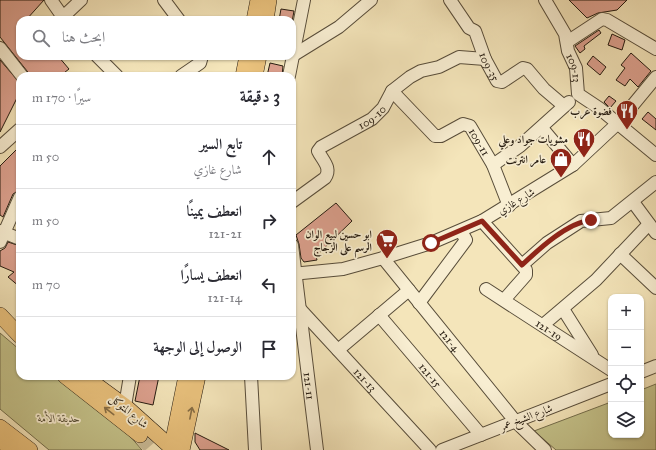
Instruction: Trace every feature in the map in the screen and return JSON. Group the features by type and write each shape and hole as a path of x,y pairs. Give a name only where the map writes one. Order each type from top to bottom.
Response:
{"main road":[{"path":"255,16 258,0"},
{"path":"267,16 269,0"},
{"path":"244,72 246,60"},
{"path":"257,72 258,60"},
{"path":"0,315 16,327"},
{"path":"0,315 16,332"},
{"path":"70,380 140,435"},
{"name":"شارع المتوكل","path":"89,380 125,406 175,450"},
{"path":"175,450 185,380"},
{"path":"175,450 197,380"},
{"path":"0,427 30,450"},
{"path":"0,440 13,450"}],"street":[{"path":"51,0 62,16"},
{"path":"67,16 81,0"},
{"path":"164,0 176,16"},
{"path":"296,37 304,0"},
{"path":"296,54 339,27 371,0"},
{"name":"109-35","path":"450,0 469,28 475,31 485,59 499,82 524,68 544,89 564,106"},
{"name":"109-13","path":"544,0 565,34 568,51 576,68 578,94 618,123 656,155"},
{"path":"567,42 602,19 656,49"},
{"path":"0,48 19,72"},
{"name":"109-10","path":"296,199 325,178 328,174 328,169 318,151 321,147 372,119 383,108 392,91 410,77 421,71 439,67 459,57 485,59"},
{"path":"101,60 113,72"},
{"path":"187,72 200,63 201,60"},
{"path":"290,72 291,60"},
{"name":"شارع غازي","path":"296,274 343,269 383,258 461,232 482,221 509,206 573,165 618,123 656,77"},
{"name":"109-11","path":"392,91 417,119 435,136 441,136 463,124 470,126 493,165 509,206"},
{"path":"493,165 542,128 578,94"},
{"path":"542,128 573,165"},
{"path":"0,147 16,133"},
{"path":"522,265 547,243 581,221 611,218 633,202 656,182"},
{"path":"543,325 596,280 620,254 653,229 633,202"},
{"path":"16,205 1,235 16,238"},
{"path":"482,221 526,270 526,274 504,300"},
{"path":"419,304 466,240 461,232"},
{"path":"620,254 656,288"},
{"name":"121-4","path":"383,258 516,422 545,450"},
{"name":"121-11","path":"296,286 317,450"},
{"name":"121-19","path":"486,289 608,368"},
{"path":"338,350 409,290"},
{"name":"121-13","path":"300,309 430,450"},
{"path":"562,309 595,360"},
{"name":"121-15","path":"379,315 480,435"},
{"path":"644,371 656,366"},
{"path":"125,406 129,380"},
{"path":"251,380 255,450"},
{"name":"شارع الشيخ عمر","path":"442,450 608,385"}],"green space":[{"name":"حديقة الأمة","path":"0,333 16,347 16,380 62,380 122,427 142,450 49,450 0,409"},
{"path":"656,384 656,450 556,450 534,431 608,403 608,438 644,438 644,389"}],"building":[{"path":"0,0 44,0 30,16 16,16 16,57 0,37"},
{"path":"569,0 627,0 617,10 598,13 587,18"},
{"path":"281,9 294,11 293,16 280,16"},
{"path":"599,30 601,33 584,46 585,49 580,53 575,46"},
{"path":"612,34 625,40 622,50 608,45"},
{"path":"631,53 651,71 638,87 630,79 625,86 616,80 625,68 621,65"},
{"path":"593,56 606,67 600,75 587,64"},
{"path":"0,60 16,78 16,100 0,132"},
{"path":"18,60 61,60 69,69 65,72 28,72"},
{"path":"270,63 283,66 282,72 268,72"},
{"path":"609,96 616,101 610,108 604,102"},
{"path":"648,112 656,119 656,130 642,119"},
{"path":"16,150 16,192 13,194 3,217 0,215 0,166"},
{"path":"336,203 352,221 316,256 317,260 304,262 301,258 296,235"},
{"path":"8,242 16,245 16,284 8,277 14,272 0,266 0,251 5,248"},
{"path":"139,380 158,380 153,405 135,401"},
{"path":"195,433 229,450 200,450 195,442"}],"tunnel":[{"path":"140,435 153,450"}],"place":[{"name":"فضوة عرب","path":"627,130"},
{"name":"مشويات جواد وعلي","path":"584,158"},
{"name":"عامر انترنت","path":"561,178"},
{"name":"ابو حسين لبيع الوان الرسم على الزجاج","path":"387,260"}],"route":[{"path":"431,243 461,232 482,221 522,265 547,243 581,221 591,220"}]}
